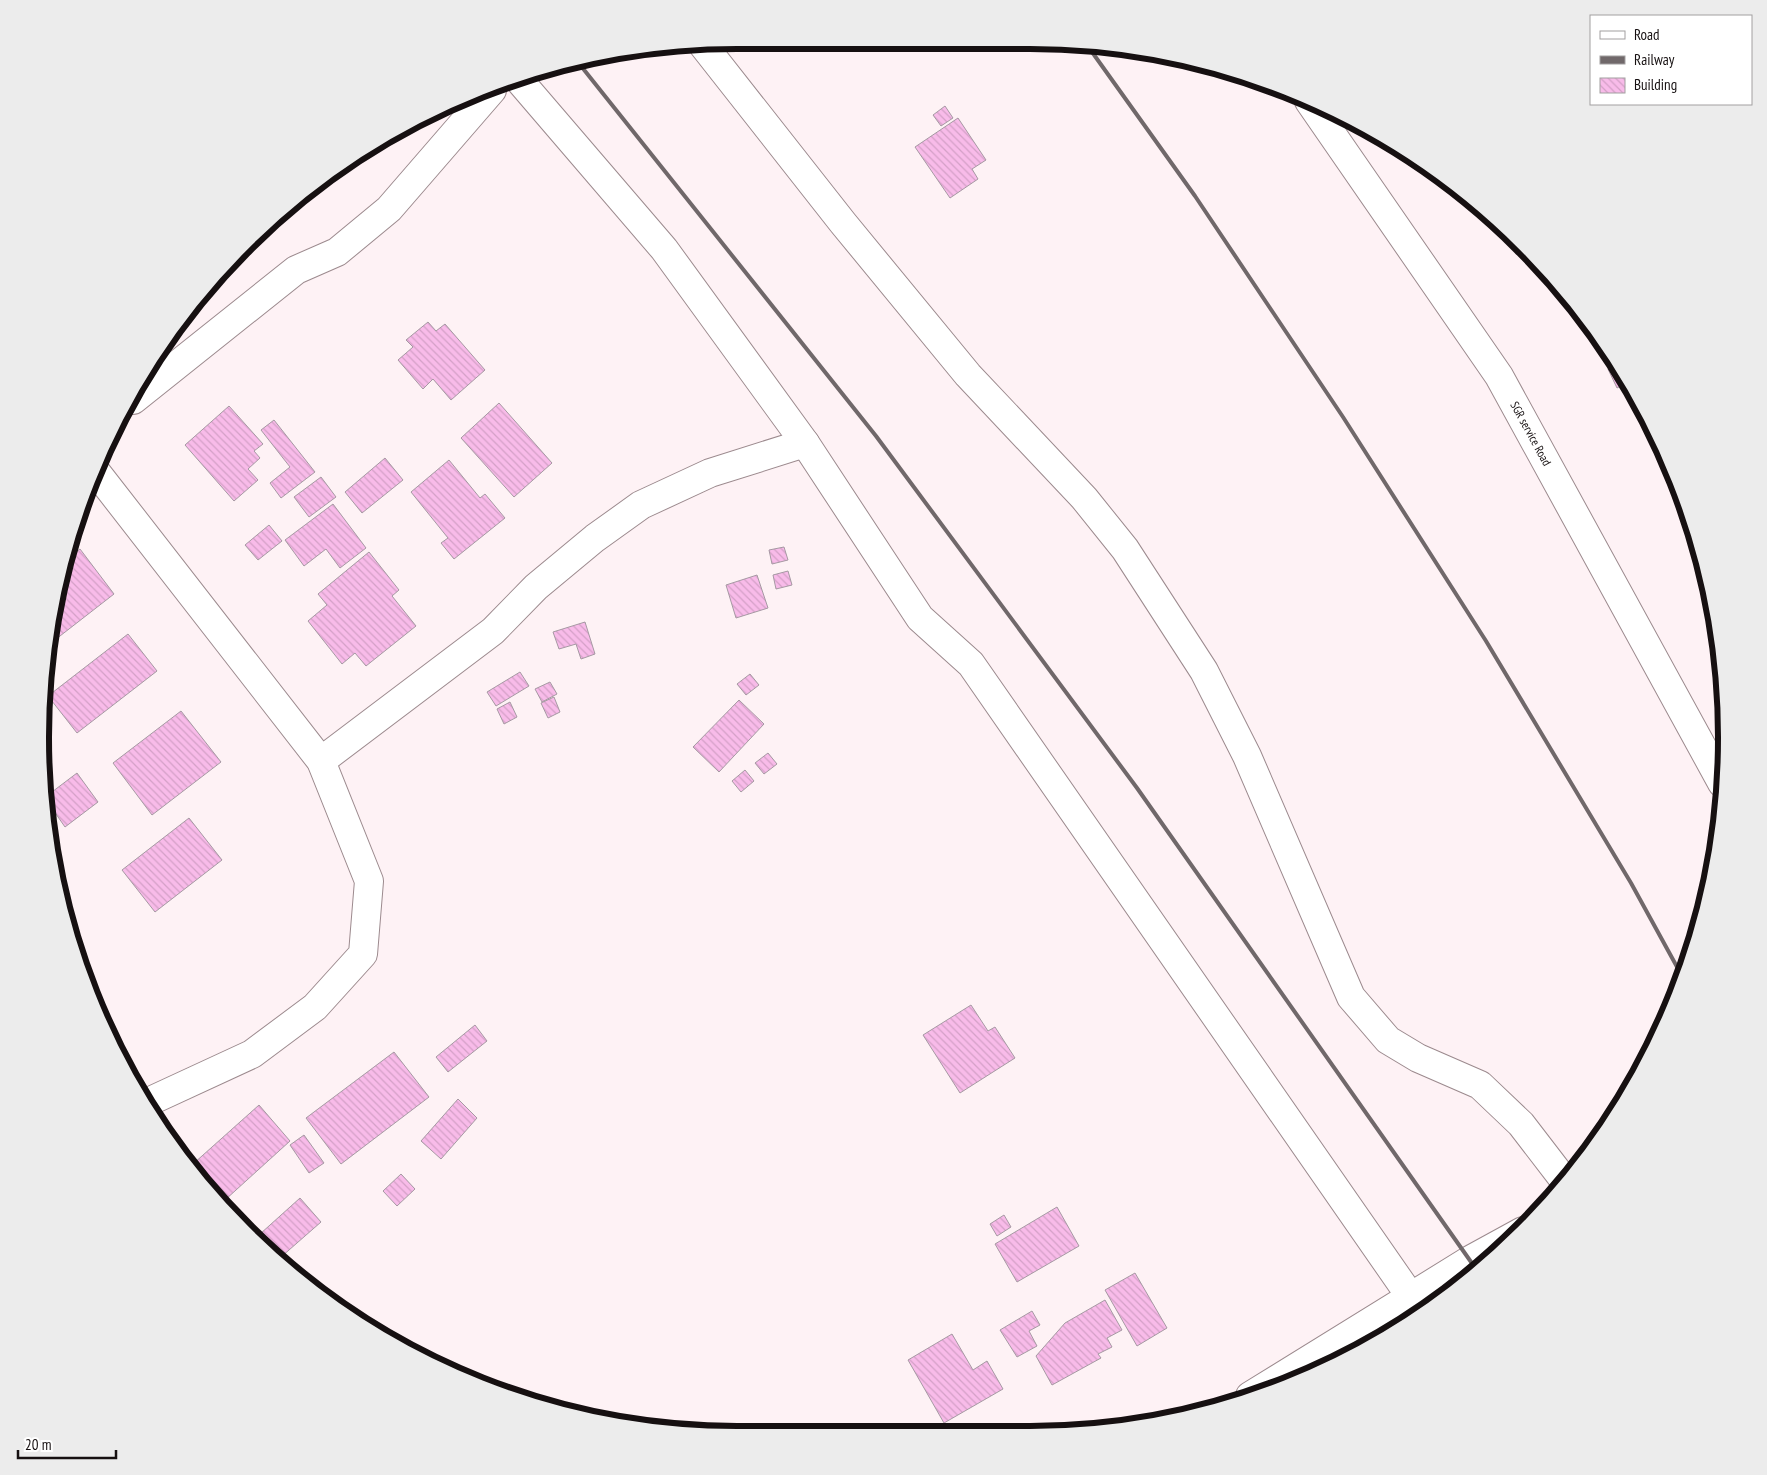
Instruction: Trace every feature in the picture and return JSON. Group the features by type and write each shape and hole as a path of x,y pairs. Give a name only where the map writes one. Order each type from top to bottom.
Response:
{"street":[{"path":"707,50 842,223 962,368 1084,498 1125,550 1204,671 1213,688 1247,756 1351,997 1388,1040 1418,1058 1480,1085 1521,1124 1561,1176"},
{"path":"522,83 664,249 805,443 920,618 971,664 1417,1305"},
{"path":"140,394 296,270 336,252 389,209 487,96"},
{"name":"SGR service Road","path":"1317,112 1500,376 1717,774"},
{"path":"321,761 493,631 536,587 595,538 641,505 710,473 805,443"},
{"path":"100,477 321,761 369,881 363,954 315,1007 252,1054 152,1100"},
{"path":"1284,1377 1417,1305 1463,1273"}],"building":[{"path":"945,106 953,118 941,126 933,115"},
{"path":"958,118 986,160 972,169 978,179 950,198 915,147"},
{"path":"428,322 436,331 445,324 485,370 451,400 433,379 423,389 398,360 413,347 406,340"},
{"path":"1610,368 1621,386 1617,388 1608,369"},
{"path":"499,403 552,463 514,497 461,438"},
{"path":"229,406 263,444 254,451 260,458 248,469 258,480 234,501 185,445"},
{"path":"274,420 315,472 281,498 270,483 290,467 261,430"},
{"path":"385,458 403,480 362,513 345,492"},
{"path":"449,460 480,498 485,494 505,518 454,559 441,543 448,538 411,492"},
{"path":"321,477 336,497 309,517 294,497"},
{"path":"333,504 366,548 340,568 326,549 304,566 285,540"},
{"path":"269,525 282,541 258,560 245,545"},
{"path":"784,547 788,560 772,564 769,550"},
{"path":"80,549 114,594 56,639 62,603 74,554"},
{"path":"369,552 399,590 392,596 416,626 366,666 355,653 342,664 308,621 327,605 318,594"},
{"path":"788,571 792,585 776,589 773,575"},
{"path":"757,575 768,608 736,618 726,585"},
{"path":"585,622 595,654 581,659 576,644 559,649 553,632"},
{"path":"128,634 157,671 77,733 50,698 50,694"},
{"path":"520,672 529,686 496,706 487,692"},
{"path":"750,674 759,685 746,695 737,684"},
{"path":"550,682 557,694 542,702 535,689"},
{"path":"554,697 560,712 548,718 541,703"},
{"path":"739,700 764,724 719,772 693,747"},
{"path":"510,702 517,717 504,724 497,709"},
{"path":"181,711 221,762 152,815 113,763"},
{"path":"768,753 777,764 764,774 755,763"},
{"path":"745,770 754,781 741,792 732,781"},
{"path":"77,773 98,802 65,827 53,810 51,793"},
{"path":"189,818 222,860 155,912 122,870"},
{"path":"971,1005 988,1031 995,1027 1015,1058 960,1093 923,1035"},
{"path":"475,1025 487,1041 448,1072 436,1057"},
{"path":"394,1052 429,1097 341,1164 306,1118"},
{"path":"458,1099 477,1118 441,1159 421,1141"},
{"path":"259,1105 290,1141 226,1199 195,1162"},
{"path":"304,1135 324,1163 309,1173 290,1145"},
{"path":"401,1174 415,1189 397,1206 383,1191"},
{"path":"300,1198 321,1222 283,1255 260,1234"},
{"path":"1057,1207 1079,1246 1017,1282 995,1244"},
{"path":"1004,1215 1011,1227 997,1236 990,1224"},
{"path":"1135,1273 1167,1328 1137,1346 1105,1290"},
{"path":"1105,1300 1122,1330 1107,1338 1112,1347 1098,1354 1101,1358 1052,1385 1036,1356 1065,1323"},
{"path":"1032,1311 1040,1325 1029,1331 1037,1346 1017,1357 1000,1330"},
{"path":"952,1334 973,1370 987,1361 1003,1389 944,1423 908,1360"}],"railway":[{"path":"1092,52 1195,196 1343,417 1486,641 1631,883 1678,969"},
{"path":"582,67 876,436 1137,788 1473,1264"}]}
